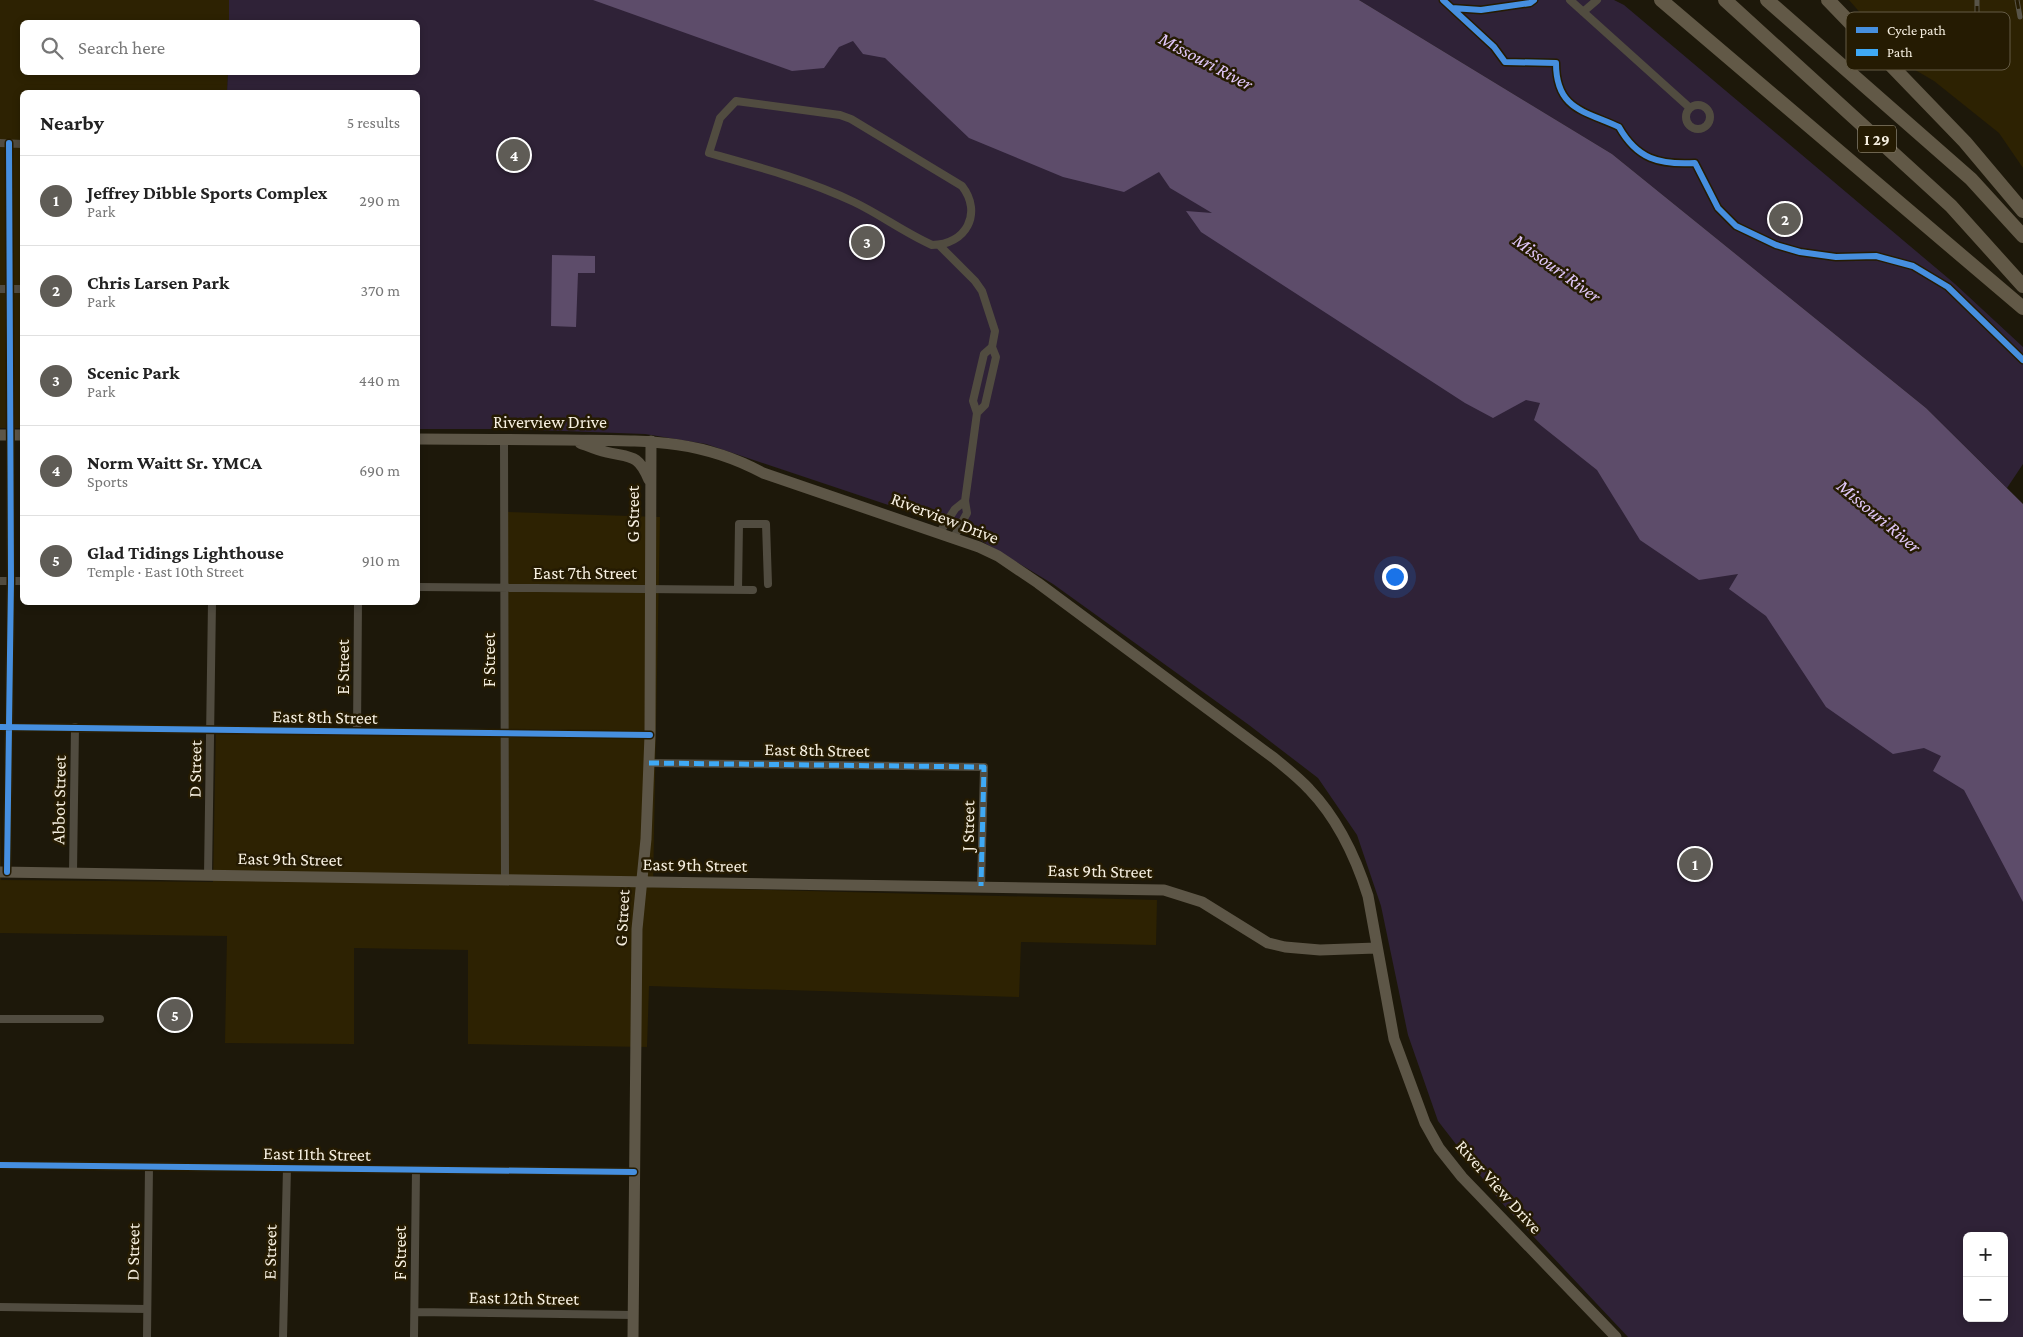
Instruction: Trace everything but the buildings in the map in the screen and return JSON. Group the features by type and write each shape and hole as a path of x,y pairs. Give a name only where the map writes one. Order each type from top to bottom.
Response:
{"highway":[{"path":"1661,0 2023,308"},
{"name":"I 29","path":"1724,0 1951,206 2023,286"},
{"name":"I 29","path":"1767,0 1846,70"},
{"path":"1828,0 1846,19"},
{"name":"I 29","path":"1846,70 1970,179 2023,236"},
{"path":"1896,70 1965,142 2023,212"}],"main road":[{"path":"5,435 20,435"},
{"name":"Riverview Drive","path":"420,439 651,441 703,448 742,461 763,473 940,532 998,556 1038,583 1274,758 1308,788 1322,804 1345,841 1362,879 1368,896 1376,948"},
{"path":"573,440 608,453 632,457 643,466 651,485"},
{"name":"G Street","path":"632,1337 637,929 642,882 650,735 651,441"},
{"name":"East 9th Street","path":"4,872 1164,890 1202,902 1268,943 1285,947 1320,950 1376,948"},
{"name":"River View Drive","path":"1376,948 1394,1039 1425,1123 1439,1148 1462,1177 1616,1337"}],"street":[{"path":"1570,0 1690,108"},
{"path":"1582,12 1597,0"},
{"path":"939,244 953,241 961,236 970,222 968,194 949,176 851,119 840,115 736,101 720,118 709,153 778,172 870,210 922,241 939,244 975,281 982,291 994,331 992,347 996,356 985,405 976,413"},
{"path":"0,143 20,144"},
{"path":"4,872 9,727 11,581 5,435 10,289 9,144"},
{"path":"0,289 20,289"},
{"path":"954,537 968,513 965,501 976,413 972,402 984,354 992,347"},
{"name":"F Street","path":"504,440 505,880"},
{"path":"940,532 955,509 965,501"},
{"path":"738,590 739,524 766,524 768,584"},
{"path":"0,581 20,581"},
{"name":"East 7th Street","path":"420,587 753,590"},
{"name":"D Street","path":"208,875 212,605"},
{"name":"E Street","path":"357,732 358,605"},
{"name":"East 8th Street","path":"0,727 650,735"},
{"name":"Abbot Street","path":"73,873 75,728"},
{"name":"East 8th Street","path":"649,763 984,767"},
{"name":"J Street","path":"981,886 984,767"},
{"path":"0,1019 100,1019"},
{"name":"East 11th Street","path":"0,1165 634,1172"},
{"name":"D Street","path":"147,1337 149,1167"},
{"name":"E Street","path":"283,1337 287,1168"},
{"name":"F Street","path":"414,1337 416,1170"},
{"path":"0,1307 147,1309"},
{"name":"East 12th Street","path":"415,1312 633,1315"}],"shaded area":[{"path":"0,0 229,0 229,20 20,20 20,75 228,75 227,90 20,90 20,428 0,428"},
{"path":"229,0 742,0 1116,107 1516,378 2023,822 2023,1337 1628,1337 1500,1201 1438,1121 1408,1035 1381,906 1357,835 1318,778 1249,725 1053,584 963,530 706,444 645,434 508,429 420,429 420,90 227,90 228,75 420,75 420,20 229,20"},
{"path":"1359,0 1614,0 1624,5 1955,284 2023,347 2023,464 2007,488 1926,408 1612,154"},
{"path":"1849,0 2023,0 2023,168 1999,133 1934,81 1915,70 2010,70 2010,12 1860,12"},
{"path":"508,512 660,517 653,887 1157,900 1156,945 1021,942 1019,997 649,986 647,1047 468,1044 468,950 354,948 354,1044 225,1043 227,936 0,933 0,799 1,880 213,882 216,726 507,730"}],"water":[{"name":"Missouri River","path":"593,0 1359,0 1612,154 1926,408 2023,504 2023,902 1964,790 1933,771 1941,756 1924,748 1893,754 1826,707 1766,616 1729,589 1738,574 1699,580 1640,540 1597,470 1534,420 1540,403 1526,400 1493,418 1465,403 1201,232 1186,211 1212,213 1170,188 1159,172 1124,192 1063,177 969,138 885,58 863,54 853,41 839,47 824,68 792,71"},
{"path":"552,255 595,256 595,273 578,273 576,327 551,326"}],"railway":[{"path":"1977,0 1977,12"},
{"path":"2017,0 2020,17"}],"marked path":[{"path":"649,763 984,767 981,886"}],"cycle path":[{"path":"1443,0 1494,47 1505,62 1556,63 1557,79 1561,91 1567,100 1584,112 1619,127 1626,138 1641,153 1650,158 1670,163 1695,163 1718,208 1736,226 1776,245 1800,252 1836,257 1876,256 1913,266 1948,287 2023,360"},
{"path":"1452,8 1481,10 1530,3 1534,0"},
{"path":"7,872 11,581 9,143"},
{"path":"0,727 650,735"},
{"path":"0,1165 634,1172"}],"place":[{"name":"Norm Waitt Sr. YMCA","path":"514,155"},
{"name":"Chris Larsen Park","path":"1785,219"},
{"name":"Scenic Park","path":"867,242"},
{"name":"Jeffrey Dibble Sports Complex","path":"1695,864"},
{"name":"Glad Tidings Lighthouse","path":"175,1015"}]}
